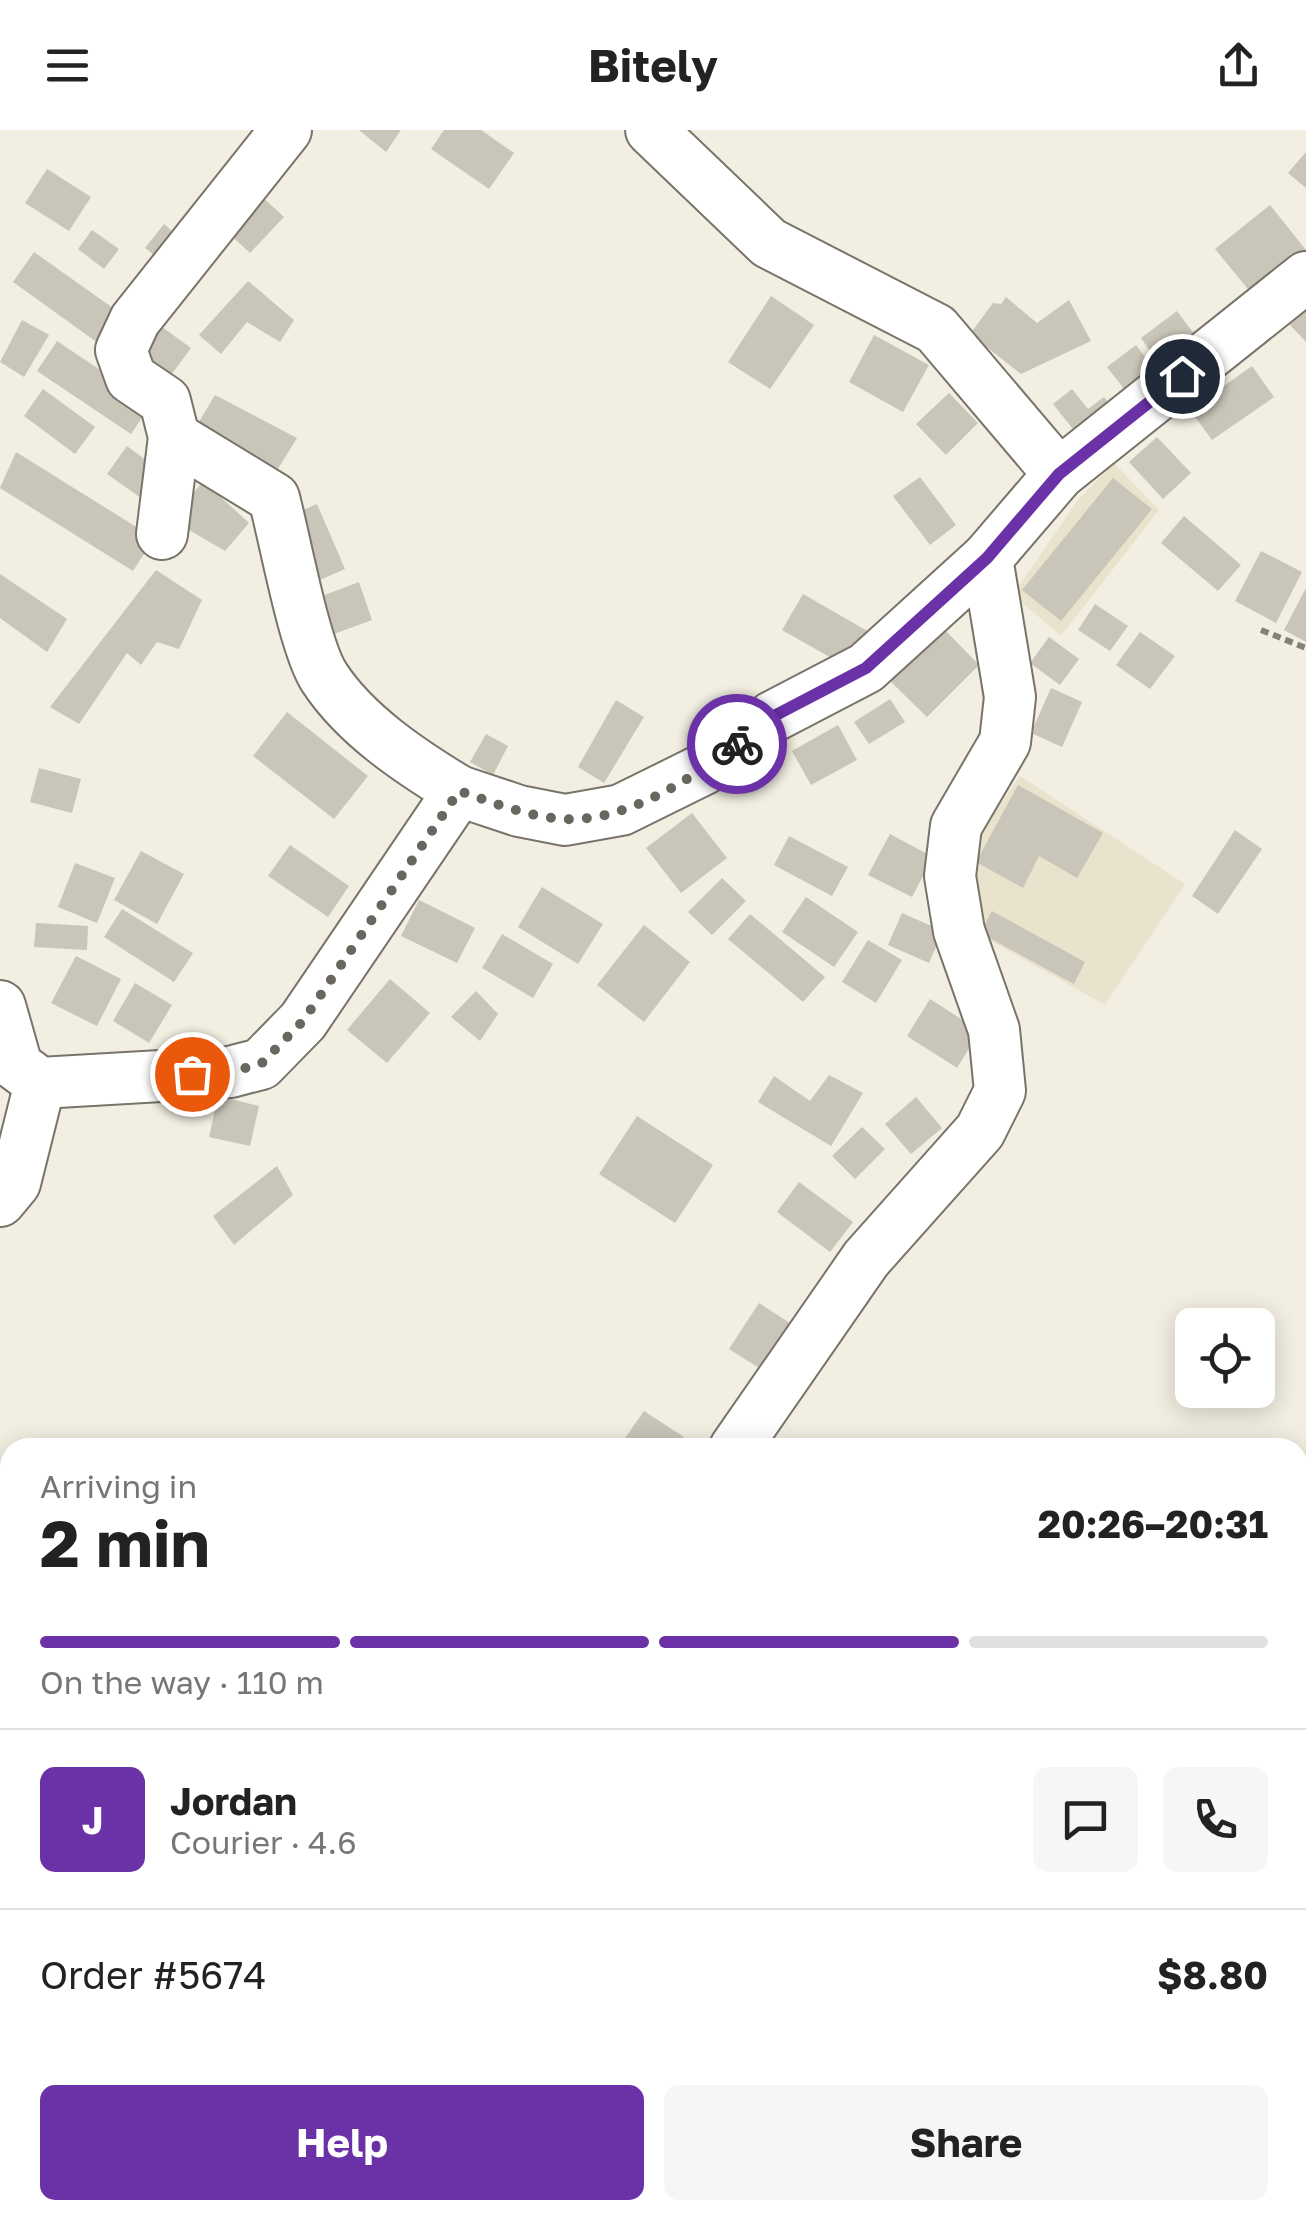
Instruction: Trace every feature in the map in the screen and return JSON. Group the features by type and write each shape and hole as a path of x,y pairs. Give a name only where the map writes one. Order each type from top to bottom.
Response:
{"street":[{"path":"162,534 174,437 165,401 131,378 121,350 135,320 286,130"},
{"path":"651,130 769,243 936,329 1059,474"},
{"path":"174,437 274,498 322,675 354,714 424,770 459,791 519,811 565,820 621,810 706,768 772,717 866,668 987,558 1059,474 1306,277"},
{"path":"742,1438 866,1259 980,1131 1000,1091 994,1030 959,931 950,876 956,826 1005,742 1010,697 987,558"},
{"path":"0,1006 17,1066 40,1083 230,1072 261,1064 303,1021 459,791"},
{"path":"0,1201 15,1184 40,1083"}],"path":[{"path":"1261,630 1306,648"}],"shaded area":[{"path":"1114,463 1159,510 1061,636 1013,595 1078,500"},
{"path":"1020,776 1185,884 1105,1005 975,932 973,842"}],"building":[{"path":"359,130 401,130 386,152"},
{"path":"444,130 481,130 514,153 489,189 431,149"},
{"path":"1306,152 1306,188 1288,173"},
{"path":"47,169 91,197 69,231 25,203"},
{"path":"259,194 284,217 250,253 225,230"},
{"path":"1270,205 1306,250 1252,294 1215,249"},
{"path":"164,224 188,245 171,268 145,248"},
{"path":"92,230 119,249 104,269 78,249"},
{"path":"34,252 120,313 98,343 13,282"},
{"path":"248,281 294,320 280,342 247,322 221,354 199,335"},
{"path":"771,296 814,325 770,389 728,362"},
{"path":"1006,297 1037,323 1069,300 1091,341 1021,374 970,334 993,303 1001,304"},
{"path":"1306,310 1306,342 1290,325"},
{"path":"1177,311 1197,338 1160,365 1141,338"},
{"path":"151,319 191,348 171,375 130,346"},
{"path":"22,320 49,335 24,377 0,362"},
{"path":"874,335 929,365 903,412 849,382"},
{"path":"57,341 151,404 131,434 37,371"},
{"path":"1136,345 1157,373 1128,394 1107,367"},
{"path":"1252,366 1274,397 1212,440 1190,410"},
{"path":"43,389 95,427 75,454 24,416"},
{"path":"1072,389 1088,409 1104,397 1112,407 1077,434 1053,404"},
{"path":"949,393 978,423 946,455 916,424"},
{"path":"215,395 297,438 276,472 193,432"},
{"path":"1157,437 1191,473 1163,499 1129,462"},
{"path":"127,446 168,477 148,503 107,474"},
{"path":"16,452 154,538 133,571 0,488"},
{"path":"920,477 956,525 930,545 893,496"},
{"path":"1113,478 1152,509 1061,621 1022,590"},
{"path":"203,481 249,523 225,551 172,520"},
{"path":"317,504 345,569 313,583 285,518"},
{"path":"1184,516 1241,565 1218,591 1161,543"},
{"path":"1261,551 1302,572 1276,623 1235,601"},
{"path":"156,570 202,600 179,649 157,642 141,665 127,653 79,724 50,707"},
{"path":"0,574 67,619 47,652 0,618"},
{"path":"359,582 372,620 323,638 309,601"},
{"path":"1306,588 1306,642 1284,630"},
{"path":"803,594 869,632 849,668 782,630"},
{"path":"1095,604 1128,626 1110,651 1078,630"},
{"path":"942,627 979,665 927,717 888,679"},
{"path":"1140,632 1175,656 1150,689 1116,665"},
{"path":"1049,637 1079,659 1060,685 1030,663"},
{"path":"1051,688 1082,702 1062,747 1031,733"},
{"path":"890,699 905,722 869,744 854,722"},
{"path":"616,700 644,717 604,783 578,767"},
{"path":"287,712 368,776 334,819 253,756"},
{"path":"838,725 857,760 811,785 792,751"},
{"path":"486,734 508,746 493,775 470,762"},
{"path":"39,768 81,779 72,813 30,802"},
{"path":"1018,785 1103,833 1077,878 1039,856 1023,888 976,862"},
{"path":"692,813 727,858 681,893 646,848"},
{"path":"1235,830 1262,849 1218,914 1192,896"},
{"path":"890,834 933,857 912,897 868,875"},
{"path":"789,836 848,867 832,896 774,865"},
{"path":"290,845 349,886 328,917 268,876"},
{"path":"141,851 184,874 157,924 114,900"},
{"path":"75,863 115,878 97,923 58,907"},
{"path":"722,878 746,901 712,935 688,912"},
{"path":"542,887 603,924 578,964 518,927"},
{"path":"806,897 858,932 834,967 782,932"},
{"path":"419,900 475,928 457,963 401,936"},
{"path":"122,909 193,953 174,982 104,937"},
{"path":"992,911 1085,962 1074,984 980,933"},
{"path":"902,913 943,931 929,963 888,945"},
{"path":"750,914 825,977 803,1002 728,939"},
{"path":"36,923 88,926 87,950 34,947"},
{"path":"644,925 690,962 644,1022 597,985"},
{"path":"502,934 553,964 533,998 482,968"},
{"path":"868,940 902,960 876,1003 842,982"},
{"path":"76,956 121,979 97,1026 51,1003"},
{"path":"390,979 430,1013 387,1063 347,1030"},
{"path":"135,983 172,1005 149,1043 113,1021"},
{"path":"476,991 498,1014 480,1041 451,1017"},
{"path":"930,999 980,1031 957,1068 907,1036"},
{"path":"829,1075 863,1093 831,1146 758,1102 774,1076 810,1101"},
{"path":"218,1096 259,1106 250,1146 209,1137"},
{"path":"916,1097 942,1128 911,1154 885,1124"},
{"path":"637,1116 713,1165 675,1223 599,1174"},
{"path":"862,1127 885,1149 855,1179 832,1156"},
{"path":"277,1166 293,1195 234,1245 213,1216"},
{"path":"799,1182 853,1222 830,1252 777,1212"},
{"path":"759,1303 799,1329 770,1375 729,1349"},
{"path":"644,1411 684,1437 683,1438 625,1438"}],"way so far":[{"path":"192,1074 230,1072 261,1064 303,1021 459,791 519,811 565,820 621,810 706,768 737,744"}],"route":[{"path":"737,744 772,717 866,668 987,558 1059,474 1182,376"}]}
